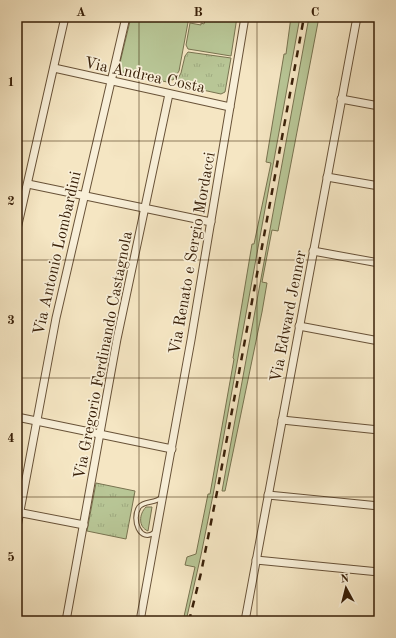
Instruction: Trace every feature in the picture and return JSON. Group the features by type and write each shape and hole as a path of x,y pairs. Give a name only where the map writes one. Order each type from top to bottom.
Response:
{"street":[{"path":"17,229 65,17"},
{"name":"Via Antonio Lombardini","path":"17,527 18,512 51,340 83,196 126,17"},
{"name":"Via Renato e Sergio Mordacci","path":"140,621 172,448 245,17"},
{"name":"Via Edward Jenner","path":"245,621 357,17"},
{"name":"Via Andrea Costa","path":"54,68 230,107"},
{"name":"Via Gregorio Ferdinando Castagnola","path":"66,621 118,339 169,94"},
{"path":"341,99 379,106"},
{"path":"327,177 379,186"},
{"path":"28,184 211,222"},
{"path":"313,250 379,263"},
{"path":"299,326 379,341"},
{"path":"17,417 172,448"},
{"path":"282,420 379,430"},
{"path":"268,495 379,506"},
{"path":"18,512 84,525"},
{"path":"256,560 379,572"}],"lane":[{"path":"158,525 153,533 148,534 141,532 136,526 137,513 143,504 158,501 164,493"}],"green space":[{"path":"131,17 189,17 179,71 173,80 168,79 167,82 118,71"},
{"path":"200,17 237,17 231,56 188,49 186,45 190,23 201,25 201,23 204,24 205,21"},
{"path":"291,17 300,17 213,495 186,621 183,621 195,567 185,565 187,557 196,554 208,494 210,494 234,359 252,244 254,244 271,163 266,162 284,54 286,54"},
{"path":"309,17 319,17 278,231 272,230 262,282 267,283 262,312 225,491 222,491"},
{"path":"188,52 231,58 225,92 221,94 175,84 181,73 185,56"},
{"path":"96,483 135,491 126,539 87,531"},
{"path":"146,507 152,507 148,531 142,527 141,523 142,513"}],"railway":[{"path":"189,621 201,573 219,482 304,17"}]}
